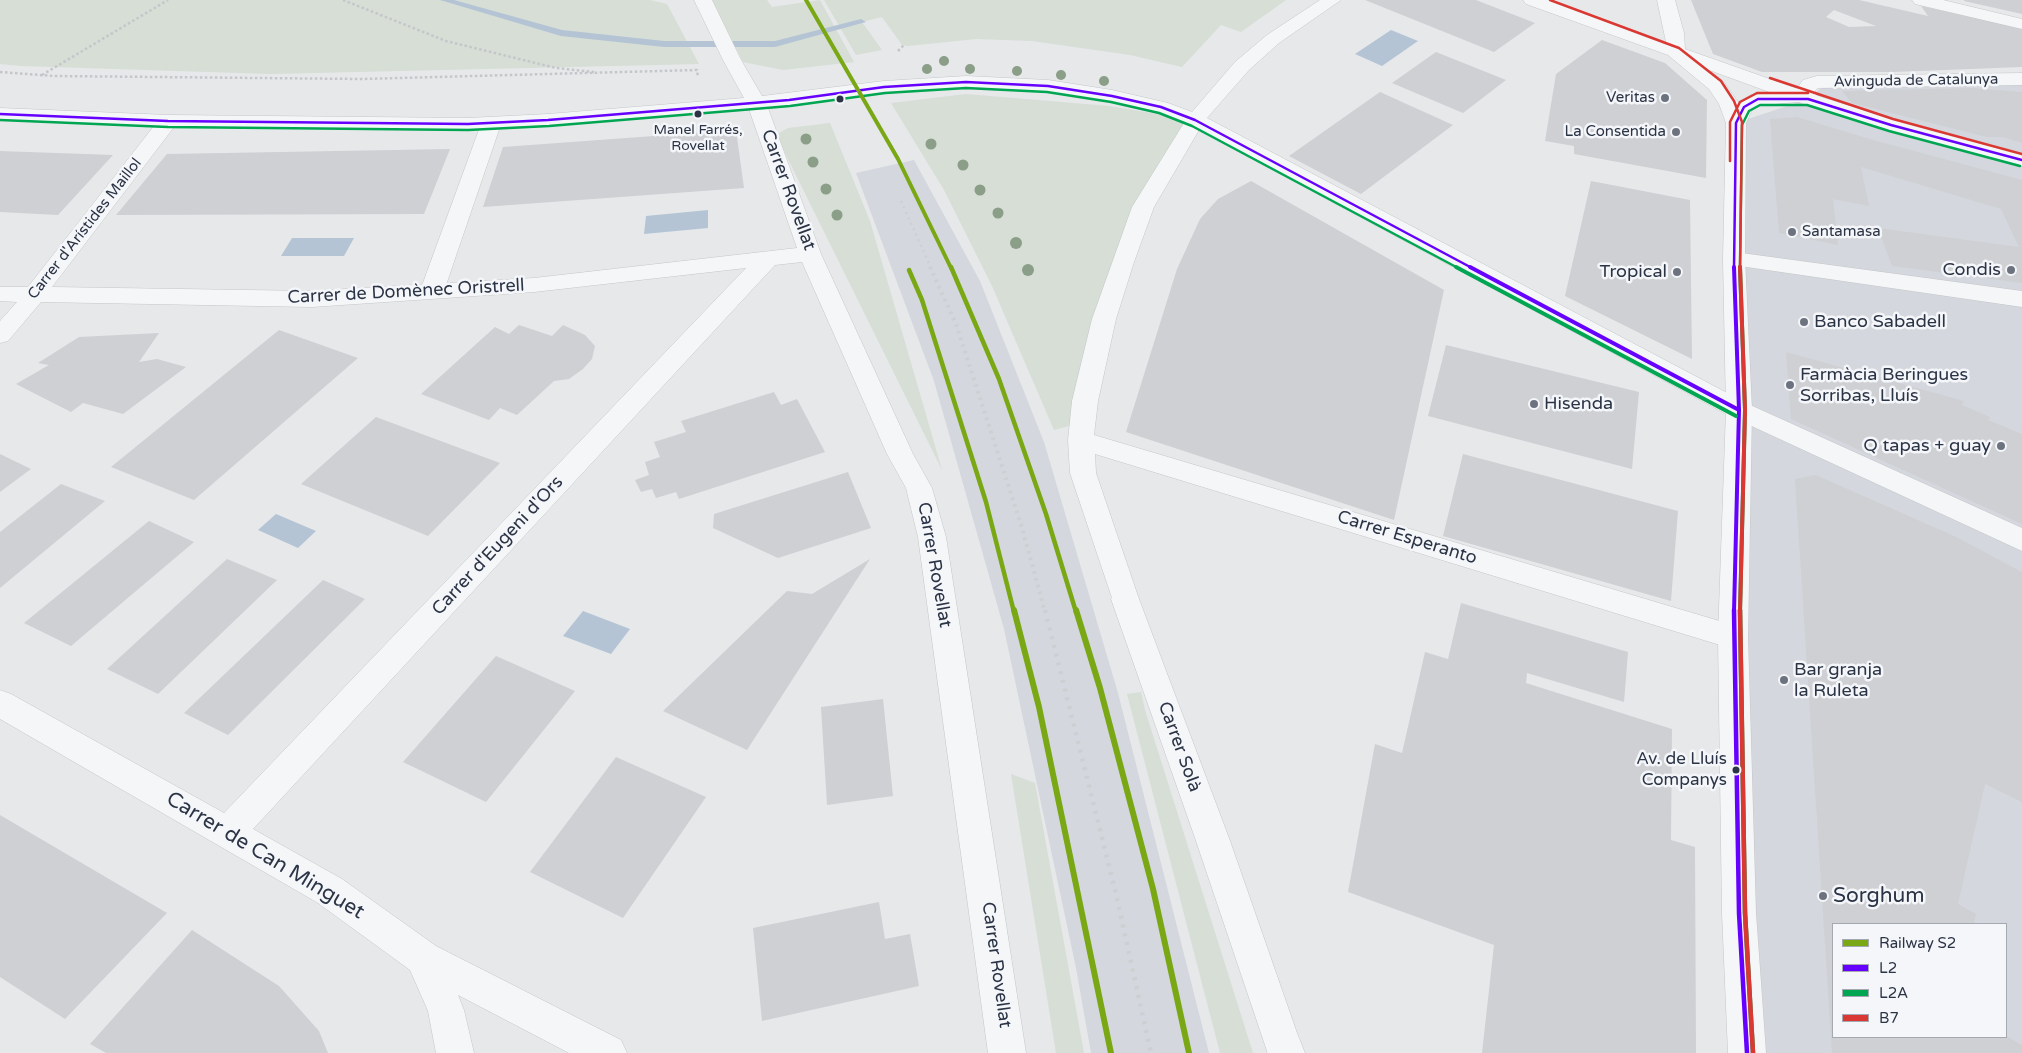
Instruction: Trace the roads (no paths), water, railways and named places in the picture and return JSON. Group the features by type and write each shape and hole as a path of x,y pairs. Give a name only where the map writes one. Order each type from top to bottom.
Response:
{"street":[{"name":"Carrer Rovellat","path":"703,0 732,60 756,102 810,254 900,454 919,488 932,537 1007,1053"},
{"name":"Carrer Solà","path":"1286,1052 1083,473 1081,440 1085,401 1104,319 1143,207 1195,120 1242,66 1273,38 1332,0"},
{"path":"1532,0 1676,53 1776,86 1809,91 1891,125 2022,160"},
{"path":"1666,0 1675,32 1676,53 1716,85 1730,104 1736,123 1734,259 1739,410 1733,637 1739,913 1747,1053"},
{"path":"1921,0 2022,24"},
{"name":"Avinguda de Catalunya","path":"1736,123 1744,107 1758,99 1809,91 2022,79"},
{"path":"0,114 168,121 491,124 756,102 884,87 966,82 1048,86 1112,96 1161,107 1195,120 1739,410 2022,540"},
{"name":"Carrer d'Arístides Maillol","path":"0,334 19,315 168,121"},
{"path":"432,291 491,124"},
{"name":"Carrer de Domènec Oristrell","path":"0,294 312,299 534,285 810,254"},
{"name":"Carrer d'Eugeni d'Ors","path":"228,832 768,259"},
{"path":"1734,259 2022,299"},
{"name":"Carrer Esperanto","path":"1081,440 1733,637"},
{"name":"Carrer de Can Minguet","path":"0,703 330,890 423,958 608,1053"},
{"path":"423,958 446,1010 455,1053"}],"water":[{"path":"1391,30 1418,41 1382,66 1355,54"},
{"path":"708,210 708,228 644,234 646,216"},
{"path":"292,238 354,238 344,256 281,256"},
{"path":"276,514 316,531 298,548 258,530"},
{"path":"583,611 630,629 611,654 563,636"}],"waterway":[{"path":"444,0 561,33 664,44 775,44 861,22"}],"railway":[{"path":"901,201 931,268"},
{"path":"930,267 956,324 1022,528 1045,612"},
{"path":"1045,610 1116,894 1151,1053"}],"rail line":[{"name":"S2","path":"806,0 898,159 943,248 999,379 1046,514 1100,688 1153,889 1189,1053"},
{"name":"S2","path":"909,270 922,300 986,502 1039,707 1111,1053"}],"place":[{"name":"Veritas","path":"1665,98"},
{"name":"Manel Farrés, Rovellat","path":"698,114"},
{"name":"La Consentida","path":"1676,132"},
{"name":"Santamasa","path":"1792,232"},
{"name":"Condis","path":"2011,270"},
{"name":"Tropical","path":"1677,272"},
{"name":"Banco Sabadell","path":"1804,322"},
{"name":"Farmàcia Beringues Sorribas, Lluís","path":"1790,385"},
{"name":"Hisenda","path":"1534,404"},
{"name":"Q tapas + guay","path":"2001,446"},
{"name":"Bar granja la Ruleta","path":"1784,680"},
{"name":"Av. de Lluís Companys","path":"1736,770"},
{"name":"Sorghum","path":"1823,896"}]}
